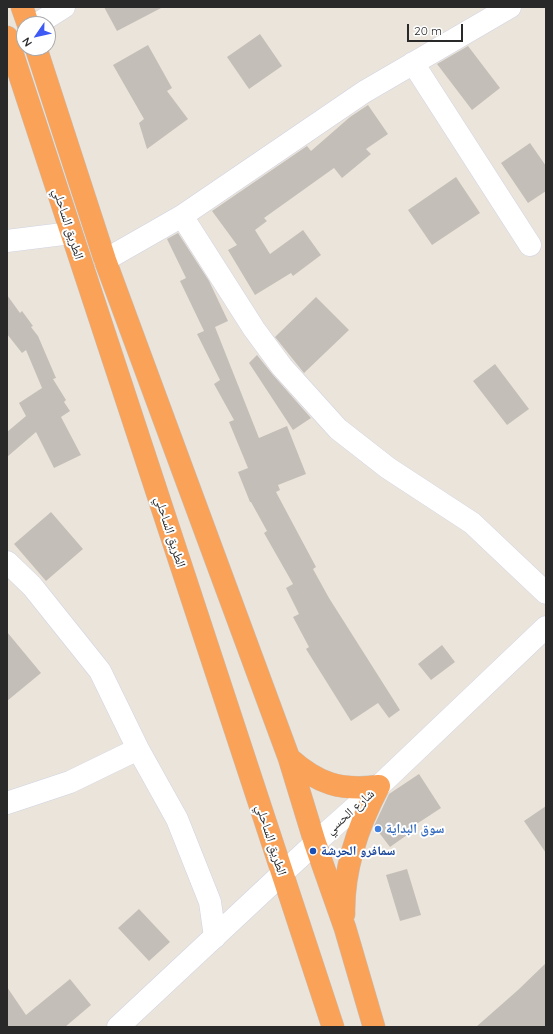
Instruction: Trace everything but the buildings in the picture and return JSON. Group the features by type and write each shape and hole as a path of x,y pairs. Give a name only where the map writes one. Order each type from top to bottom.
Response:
{"highway":[{"name":"الطريق الساحلي","path":"7,37 282,875 334,1027"},
{"name":"الطريق الساحلي","path":"39,56 106,260 289,758 315,843 344,928 374,1027"},
{"path":"289,758 304,772 321,781 347,787 360,788 379,786"},
{"path":"344,928 346,878 351,854 360,825 379,786"}],"street":[{"path":"50,16 64,7"},
{"path":"106,260 182,216 364,92 475,29 510,7"},
{"path":"413,63 530,245"},
{"path":"182,216 254,329 282,367 338,429 388,468 472,523 546,593"},
{"path":"7,240 71,233"},
{"path":"7,562 32,586 100,671 138,749 177,819 210,902 215,937"},
{"name":"شارع الحسي","path":"118,1027 315,843 379,786 546,627"},
{"path":"8,804 70,782 138,749"}],"place":[{"name":"سوق البداية","path":"378,829"},
{"name":"سمافرو الحرشة","path":"313,851"}]}
